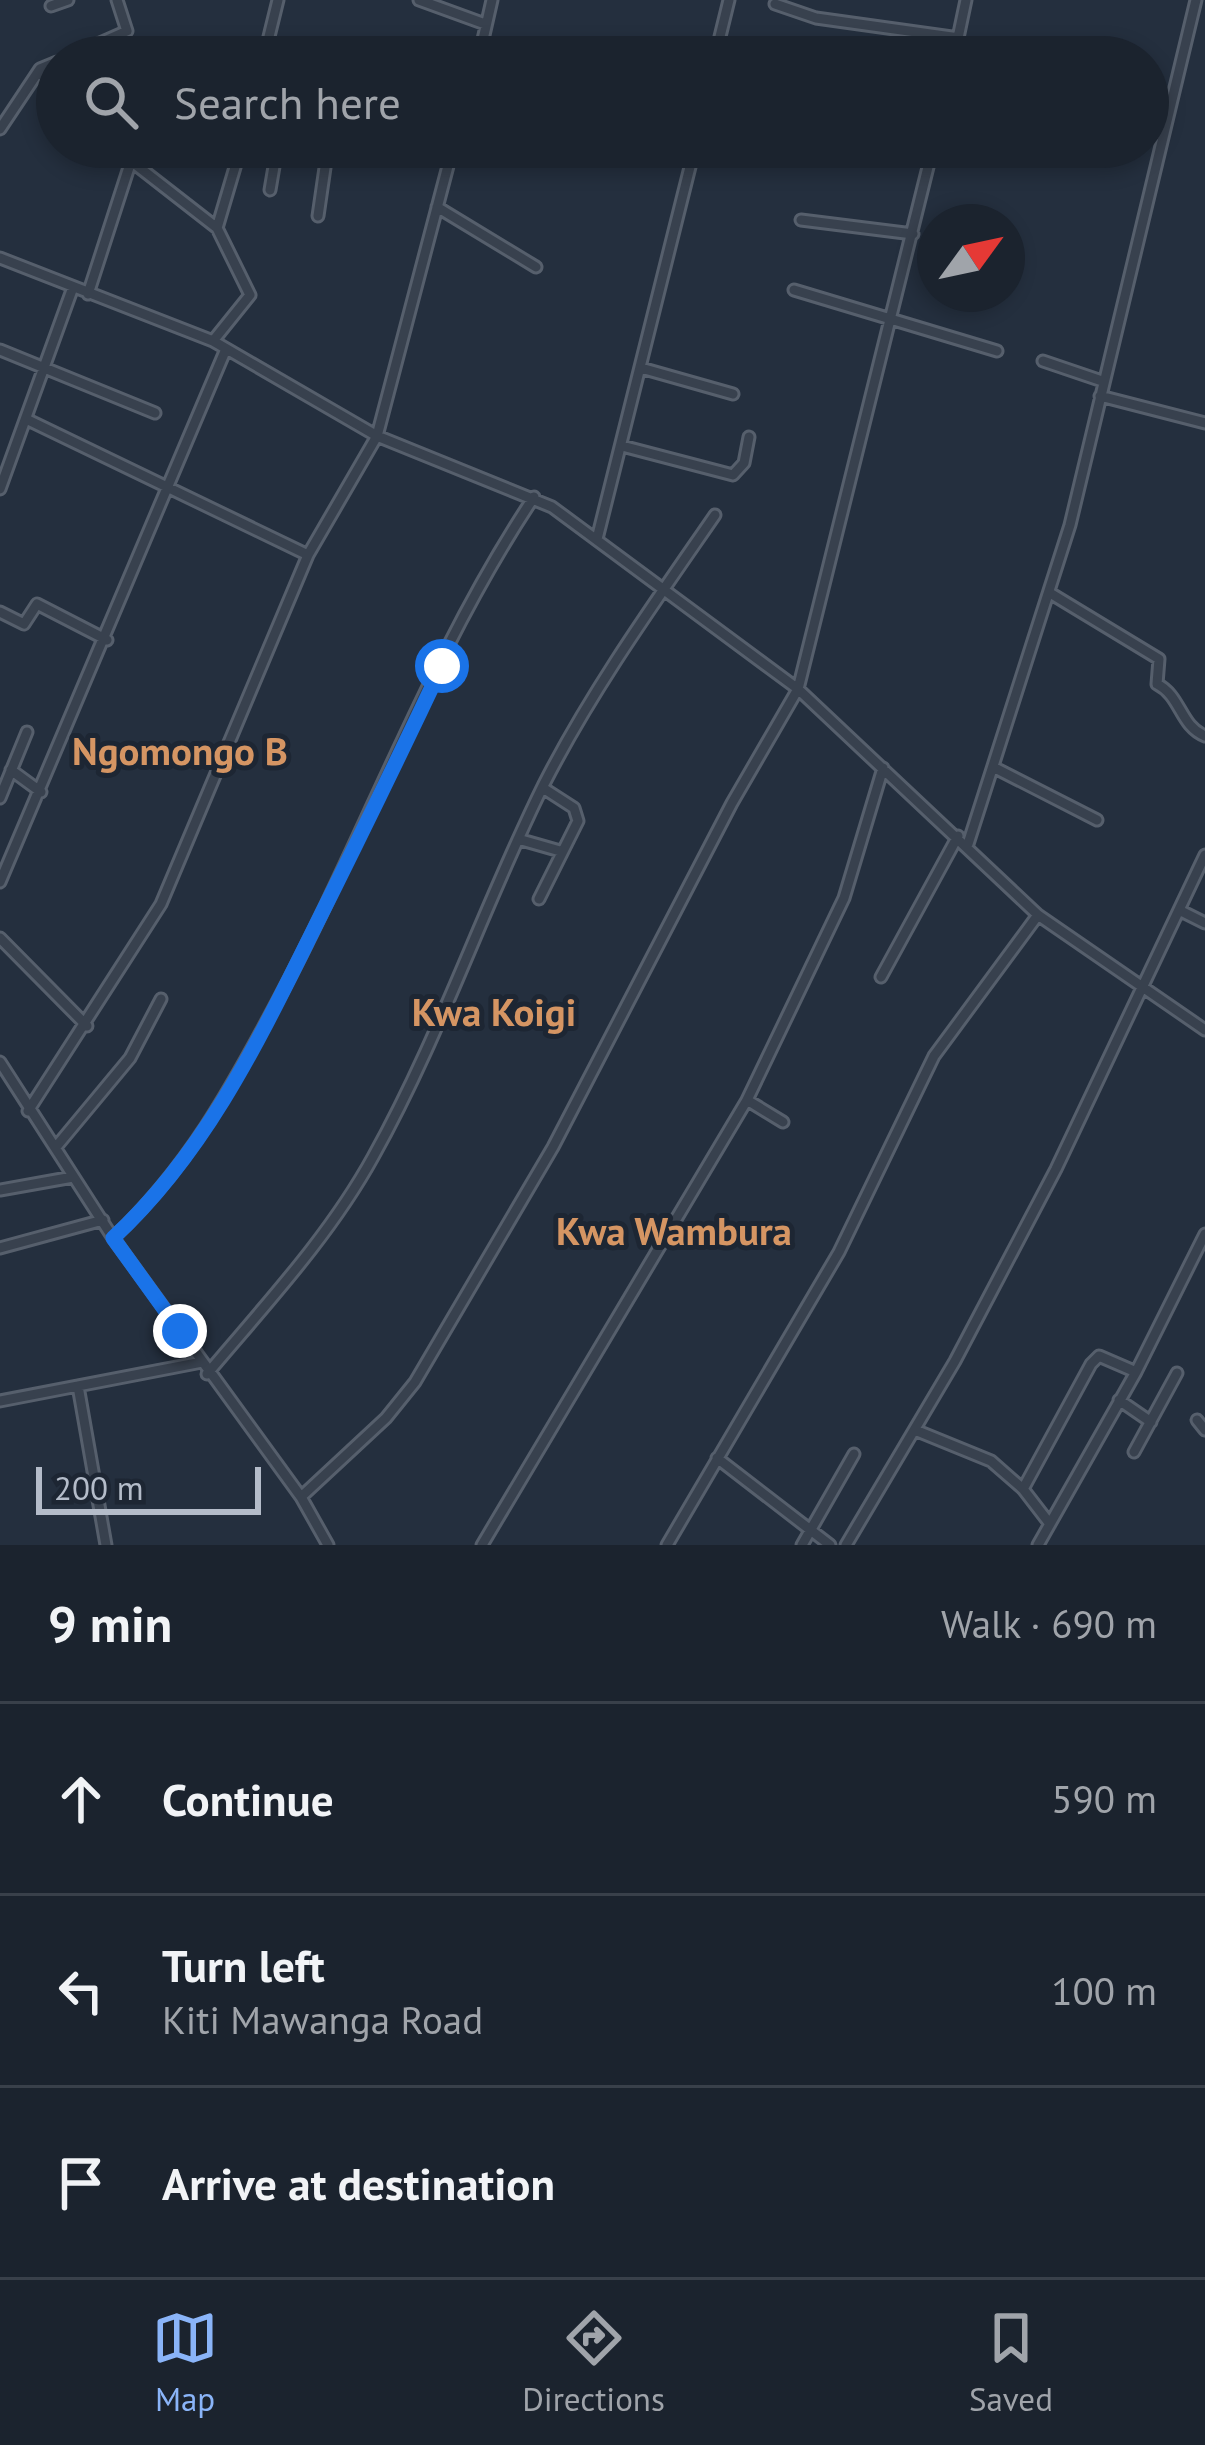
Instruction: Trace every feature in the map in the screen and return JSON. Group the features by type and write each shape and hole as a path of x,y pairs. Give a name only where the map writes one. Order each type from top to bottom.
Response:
{"street":[{"path":"51,6 68,0"},
{"path":"117,0 127,32 118,36"},
{"path":"269,36 278,0"},
{"path":"419,0 485,24"},
{"path":"482,36 492,0"},
{"path":"721,36 729,0"},
{"path":"959,36 966,0"},
{"path":"1169,109 1196,0"},
{"path":"775,4 816,18 945,36"},
{"path":"0,129 36,75"},
{"path":"88,294 128,168"},
{"path":"141,168 218,228 250,295 213,341"},
{"path":"218,228 235,168"},
{"path":"270,190 274,168"},
{"path":"318,216 325,168"},
{"path":"28,1111 87,1026 161,904 308,555 377,436 447,168"},
{"path":"597,539 690,168"},
{"path":"301,1497 386,1418 416,1382 554,1147 732,803 798,688 928,168"},
{"path":"881,977 963,840 995,768 1050,593 1155,168"},
{"path":"436,207 536,267"},
{"path":"801,220 913,234"},
{"path":"0,259 213,341 377,436 534,497 798,688 1039,916 1146,985 1205,1030"},
{"path":"0,489 72,290"},
{"path":"794,290 997,351"},
{"path":"0,882 107,640 226,349"},
{"path":"0,350 155,413"},
{"path":"1043,362 1102,381"},
{"path":"641,368 733,394"},
{"path":"1100,397 1205,423"},
{"path":"26,419 170,484 308,555"},
{"path":"622,446 733,475 744,464 749,436"},
{"path":"113,1238 146,1208 214,1121 296,966 479,586 534,497"},
{"path":"207,1374 327,1228 372,1159 434,1036 543,788 662,590 715,515"},
{"path":"1050,593 1159,659 1157,684 1169,689 1191,731 1205,736"},
{"path":"0,612 24,624 38,604 107,640"},
{"path":"0,798 27,732"},
{"path":"482,1545 747,1100 844,898 883,768"},
{"path":"995,768 1097,820"},
{"path":"11,770 41,792"},
{"path":"539,899 560,851 576,829 577,813 543,788"},
{"path":"518,839 560,851"},
{"path":"846,1545 915,1430 1056,1169 1203,868 1205,854"},
{"path":"1181,911 1205,923"},
{"path":"667,1545 839,1252 934,1056 1039,916"},
{"path":"0,938 87,1026"},
{"path":"56,1147 130,1058 161,999"},
{"path":"0,1062 4,1075 113,1238 207,1374 301,1497 328,1545"},
{"path":"747,1100 782,1123"},
{"path":"0,1190 73,1177"},
{"path":"0,1248 103,1220"},
{"path":"1037,1545 1136,1372 1205,1234"},
{"path":"1023,1489 1094,1360 1099,1356 1136,1372"},
{"path":"0,1401 202,1362"},
{"path":"1134,1452 1177,1373"},
{"path":"78,1386 106,1545"},
{"path":"1119,1400 1151,1422"},
{"path":"1197,1420 1205,1430"},
{"path":"915,1430 991,1461 1023,1489 1049,1524"},
{"path":"802,1545 854,1454"},
{"path":"717,1458 830,1545"}],"district":[{"name":"Ngomongo B","path":"180,750"},
{"name":"Kwa Koigi","path":"494,1011"},
{"name":"Kwa Wambura","path":"674,1230"}],"route":[{"path":"180,1331 113,1238 146,1208 214,1121 296,966 442,666"}]}
